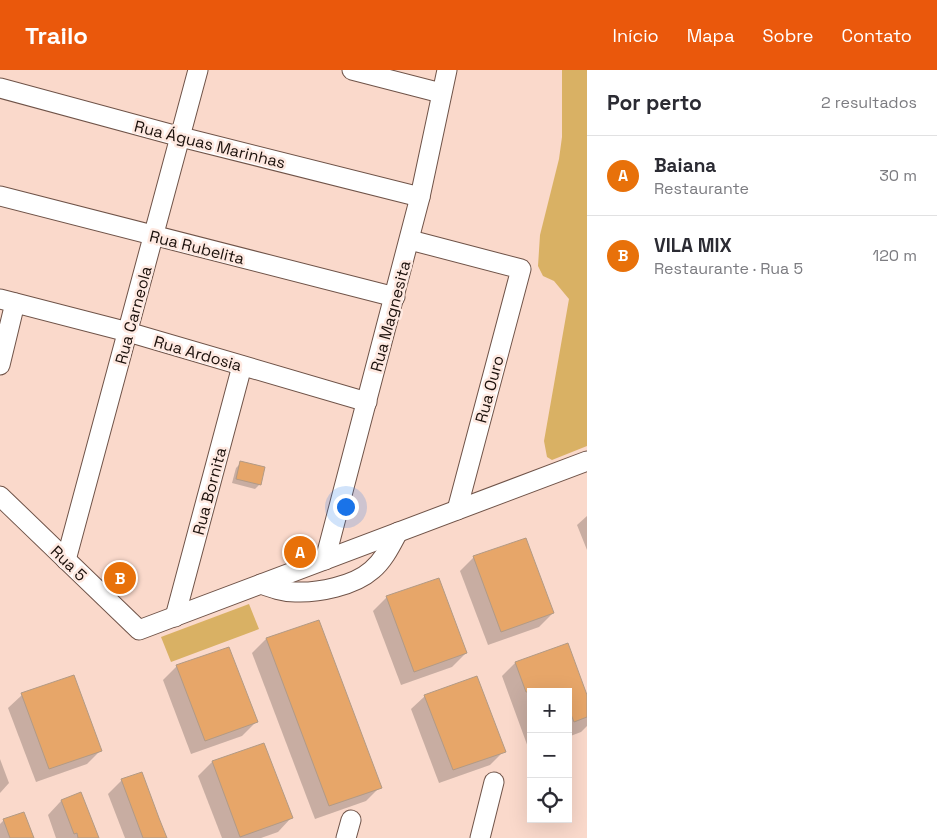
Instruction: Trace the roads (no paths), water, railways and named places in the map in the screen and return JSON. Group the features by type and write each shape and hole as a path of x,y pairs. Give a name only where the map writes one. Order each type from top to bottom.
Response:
{"street":[{"name":"Rua Carneola","path":"66,560 198,70"},
{"path":"352,70 441,93"},
{"name":"Rua Magnesita","path":"321,561 367,402 410,240 447,70"},
{"name":"Rua Águas Marinhas","path":"0,88 181,137 420,197"},
{"name":"Rua Rubelita","path":"0,196 395,297"},
{"name":"Rua Ouro","path":"410,240 521,269 457,510"},
{"path":"0,364 8,301"},
{"name":"Rua Ardosia","path":"8,301 128,332 367,402"},
{"name":"Rua Bornita","path":"175,617 242,366"},
{"path":"175,617 587,461"},
{"name":"Rua 5","path":"0,496 139,630 175,617"},
{"path":"261,584 278,590 295,592 329,589 356,580 372,570 387,553 398,532"},
{"path":"345,552 354,565 356,580"},
{"path":"321,561 320,576 329,589"},
{"path":"480,838 494,782"}],"place":[{"name":"Baiana","path":"300,552"},
{"name":"VILA MIX","path":"120,578"}]}
